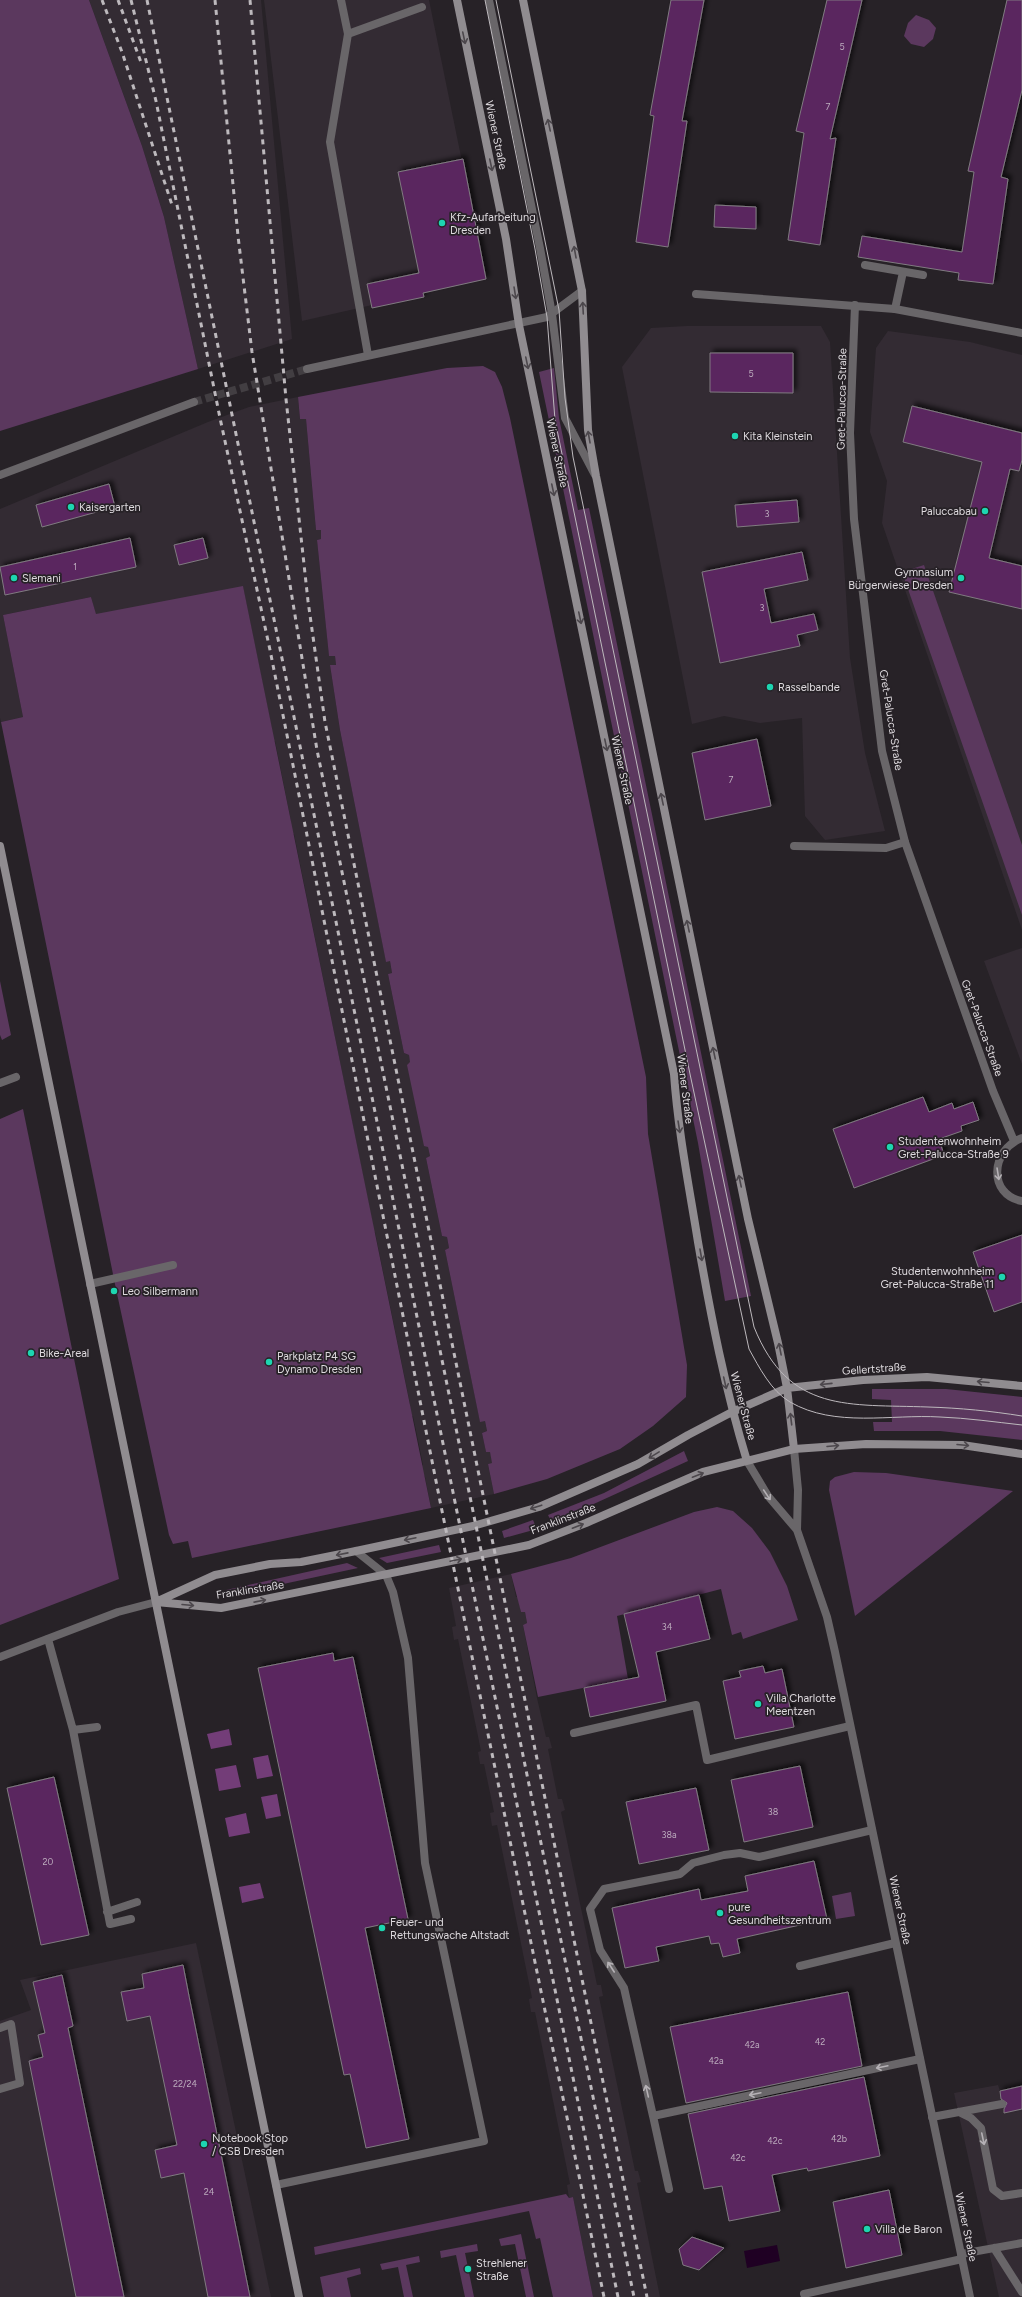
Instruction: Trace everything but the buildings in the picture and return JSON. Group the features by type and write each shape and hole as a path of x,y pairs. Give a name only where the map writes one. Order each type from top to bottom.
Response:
{"main road":[{"name":"Wiener Straße","path":"457,0 506,239 519,325 674,1074 679,1130 717,1348 732,1412 747,1461"},
{"name":"Wiener Straße","path":"523,0 582,291 588,430 596,476 748,1219 778,1343 787,1388 794,1449"},
{"path":"0,846 299,2297"},
{"name":"Gellertstraße","path":"732,1412 787,1388 863,1380 927,1377 1022,1386"},
{"name":"Franklinstraße","path":"156,1602 215,1575 270,1564 301,1562 356,1551 473,1526 539,1507 638,1464 688,1434 732,1412"},
{"path":"747,1461 794,1449 866,1444 962,1445 1022,1454"},
{"name":"Franklinstraße","path":"156,1602 221,1608 529,1545 586,1523 703,1472 747,1461"}],"street":[{"path":"341,0 348,34 330,142 368,355"},
{"path":"489,0 528,181 553,314 564,418 596,476"},
{"path":"348,34 422,7"},
{"path":"865,265 922,275"},
{"path":"895,309 903,272"},
{"path":"307,369 368,355 519,325 553,314 582,291"},
{"path":"696,294 895,309 1022,333"},
{"name":"Gret-Palucca-Straße","path":"855,305 850,433 854,519 882,751 905,842 987,1073 1018,1140 1006,1148 1000,1157 997,1167 998,1178 1002,1187 1010,1195 1022,1201"},
{"path":"0,475 194,402"},
{"path":"794,846 886,848 905,842"},
{"path":"0,1083 16,1076"},
{"path":"90,1284 173,1265"},
{"name":"Wiener Straße","path":"794,1449 798,1490 797,1530 827,1617 970,2297"},
{"name":"Wiener Straße","path":"747,1461 768,1496 797,1530"},
{"path":"276,2185 484,2141 425,1863 408,1658 393,1592 386,1575 356,1551"},
{"path":"0,1657 118,1612 156,1602"},
{"path":"48,1639 73,1730 110,1924 131,1919"},
{"path":"574,1733 696,1705 707,1760 850,1726"},
{"path":"73,1730 96,1727"},
{"path":"670,2189 624,1988 600,1950 590,1909 604,1889 680,1874 692,1863 724,1855 740,1853 759,1857 872,1830"},
{"path":"108,1912 137,1902"},
{"path":"800,1966 895,1943"},
{"path":"0,2028 11,2024 20,2083 0,2089"},
{"path":"653,2116 920,2059"},
{"path":"932,2117 1002,2104"},
{"path":"959,2112 971,2118 981,2128 993,2189 1002,2196 1022,2193"},
{"path":"804,2294 994,2248 1022,2243"},
{"path":"994,2248 1022,2292"}],"shaded area":[{"path":"0,0 89,0 142,146 164,217 198,369 0,431"},
{"path":"89,0 261,0 292,339 198,369 164,217 142,146"},
{"path":"264,0 429,0 486,279 302,321"},
{"path":"916,15 929,20 936,28 933,39 924,47 911,44 904,36 908,23"},
{"path":"687,326 821,326 830,342 850,658 865,753 885,831 825,840 805,816 802,718 760,723 724,716 692,724 622,367 651,328"},
{"name":"Gymnasium Bürgerwiese Dresden","path":"888,331 970,342 1022,355 1022,930 882,523 887,481 870,432 876,348"},
{"path":"483,366 495,372 502,387 510,418 646,1077 648,1134 687,1365 686,1397 653,1426 620,1449 547,1479 494,1494 488,1464 492,1463 490,1452 486,1452 482,1433 487,1431 485,1421 480,1422 445,1250 449,1248 447,1237 442,1236 426,1158 430,1156 428,1147 424,1146 407,1065 410,1062 409,1055 404,1053 388,974 392,973 390,961 386,962 340,730 330,665 336,665 335,656 329,656 317,540 321,539 321,530 316,530 306,419 300,419 298,397 447,368"},
{"path":"554,368 559,418 578,510 589,508 751,1296 725,1301 698,1143 539,372"},
{"path":"298,397 300,419 306,419 316,530 321,530 321,539 317,540 329,655 335,655 336,665 330,665 340,730 386,961 390,961 392,973 388,974 404,1053 409,1055 430,1156 426,1158 442,1236 447,1237 449,1248 445,1250 480,1421 485,1421 487,1431 482,1433 486,1452 490,1451 493,1463 488,1464 494,1494 431,1508 425,1477 419,1467 423,1465 413,1416 409,1417 410,1404 375,1232 370,1233 372,1221 294,834 289,834 287,823 291,821 275,741 270,742 272,730 243,587 96,615 91,597 3,615 23,717 1,722 0,718 0,509 208,422 249,407"},
{"path":"924,565 1022,845 1022,915 902,572"},
{"path":"243,586 431,1508 192,1558 188,1541 173,1544 169,1535 116,1289 1,722 23,717 3,615 91,597 96,614"},
{"path":"1022,948 1022,1064 984,961"},
{"path":"0,981 11,1035 2,1040 0,1035"},
{"name":"Bike-Areal","path":"23,1109 119,1579 0,1625 0,1119"},
{"path":"872,1389 946,1389 1022,1397 1022,1440 940,1431 874,1431 873,1422 892,1422 891,1400 872,1399"},
{"path":"684,1451 688,1461 552,1523 548,1515 604,1493"},
{"path":"854,1472 886,1473 1013,1491 855,1616 829,1490 830,1481 835,1477"},
{"path":"717,1507 733,1511 752,1528 770,1552 787,1586 798,1620 743,1639 741,1632 732,1635 721,1589 617,1616 628,1679 538,1697 523,1625 527,1623 525,1612 521,1612 511,1574 571,1558 694,1512"},
{"path":"533,1520 537,1529 504,1538 502,1531"},
{"path":"439,1545 441,1552 387,1563 379,1558"},
{"path":"347,1563 358,1568 227,1596 226,1590"},
{"path":"511,1574 521,1612 525,1611 527,1623 523,1625 537,1698 546,1737 549,1737 552,1748 548,1749 558,1799 562,1799 565,1810 561,1812 597,1985 601,1985 603,1996 599,1997 635,2171 638,2171 641,2182 637,2183 660,2297 593,2297 573,2197 569,2198 567,2185 570,2184 535,2012 531,2012 529,1999 532,1998 497,1825 492,1826 490,1813 494,1812 484,1764 480,1764 478,1752 481,1751 458,1639 454,1640 452,1627 456,1626 449,1588"},
{"path":"229,1729 232,1745 211,1749 207,1734"},
{"path":"268,1755 273,1776 257,1779 253,1758"},
{"path":"236,1765 241,1787 219,1791 215,1769"},
{"path":"277,1794 281,1816 266,1819 261,1797"},
{"path":"246,1813 250,1833 229,1837 225,1818"},
{"path":"260,1883 264,1898 242,1903 239,1887"},
{"path":"851,1892 855,1916 836,1919 832,1896"},
{"path":"196,1943 271,2297 0,2297 0,2021 31,2010 20,1980"},
{"path":"998,2085 1000,2091 1022,2086 1022,2297 999,2297 954,2093"},
{"path":"566,2194 569,2198 573,2197 593,2297 553,2297 540,2238 536,2239 529,2211 315,2255 314,2247"},
{"path":"521,2234 534,2297 526,2297 515,2244 501,2246 499,2239"},
{"path":"477,2244 478,2251 465,2253 474,2297 465,2297 456,2255 441,2258 440,2251"},
{"path":"777,2245 780,2261 747,2268 744,2251"},
{"path":"419,2256 420,2262 406,2265 413,2297 404,2297 398,2267 382,2270 380,2264"},
{"path":"360,2268 361,2274 347,2278 351,2297 324,2297 320,2277"}],"tunnel":[{"path":"194,402 307,369"}],"tram line":[{"path":"485,0 535,249 547,317 555,420 690,1074 749,1349 766,1378 777,1392 790,1402 807,1410 826,1415 844,1417 940,1417 1022,1425"},
{"path":"496,0 559,310 565,398 573,457 754,1327 768,1355 785,1376 804,1390 824,1398 847,1403 964,1409 1022,1416"}],"railway":[{"path":"102,0 122,52 173,208"},
{"path":"118,0 142,65"},
{"path":"131,0 156,101 220,418 270,650 441,1506 604,2297"},
{"path":"147,0 618,2297"},
{"path":"215,0 238,236 252,352 317,750 634,2297"},
{"path":"250,0 286,399 308,601 325,722 647,2297"}],"place":[{"name":"Kfz-Aufarbeitung Dresden","path":"442,223"},
{"name":"Kita Kleinstein","path":"735,436"},
{"name":"Kaisergarten","path":"71,507"},
{"name":"Paluccabau","path":"985,511"},
{"name":"Slemani","path":"14,578"},
{"name":"Gymnasium Bürgerwiese Dresden","path":"961,578"},
{"name":"Rasselbande","path":"770,687"},
{"name":"Studentenwohnheim Gret-Palucca-Straße 9","path":"890,1147"},
{"name":"Studentenwohnheim Gret-Palucca-Straße 11","path":"1002,1277"},
{"name":"Leo Silbermann","path":"114,1291"},
{"name":"Bike-Areal","path":"31,1353"},
{"name":"Parkplatz P4 SG Dynamo Dresden","path":"269,1362"},
{"name":"Villa Charlotte Meentzen","path":"758,1704"},
{"name":"pure Gesundheitszentrum","path":"720,1913"},
{"name":"Feuer- und Rettungswache Altstadt","path":"382,1928"},
{"name":"Notebook Stop / CSB Dresden","path":"204,2144"},
{"name":"Villa de Baron","path":"867,2229"},
{"name":"Strehlener Straße","path":"468,2269"}]}
